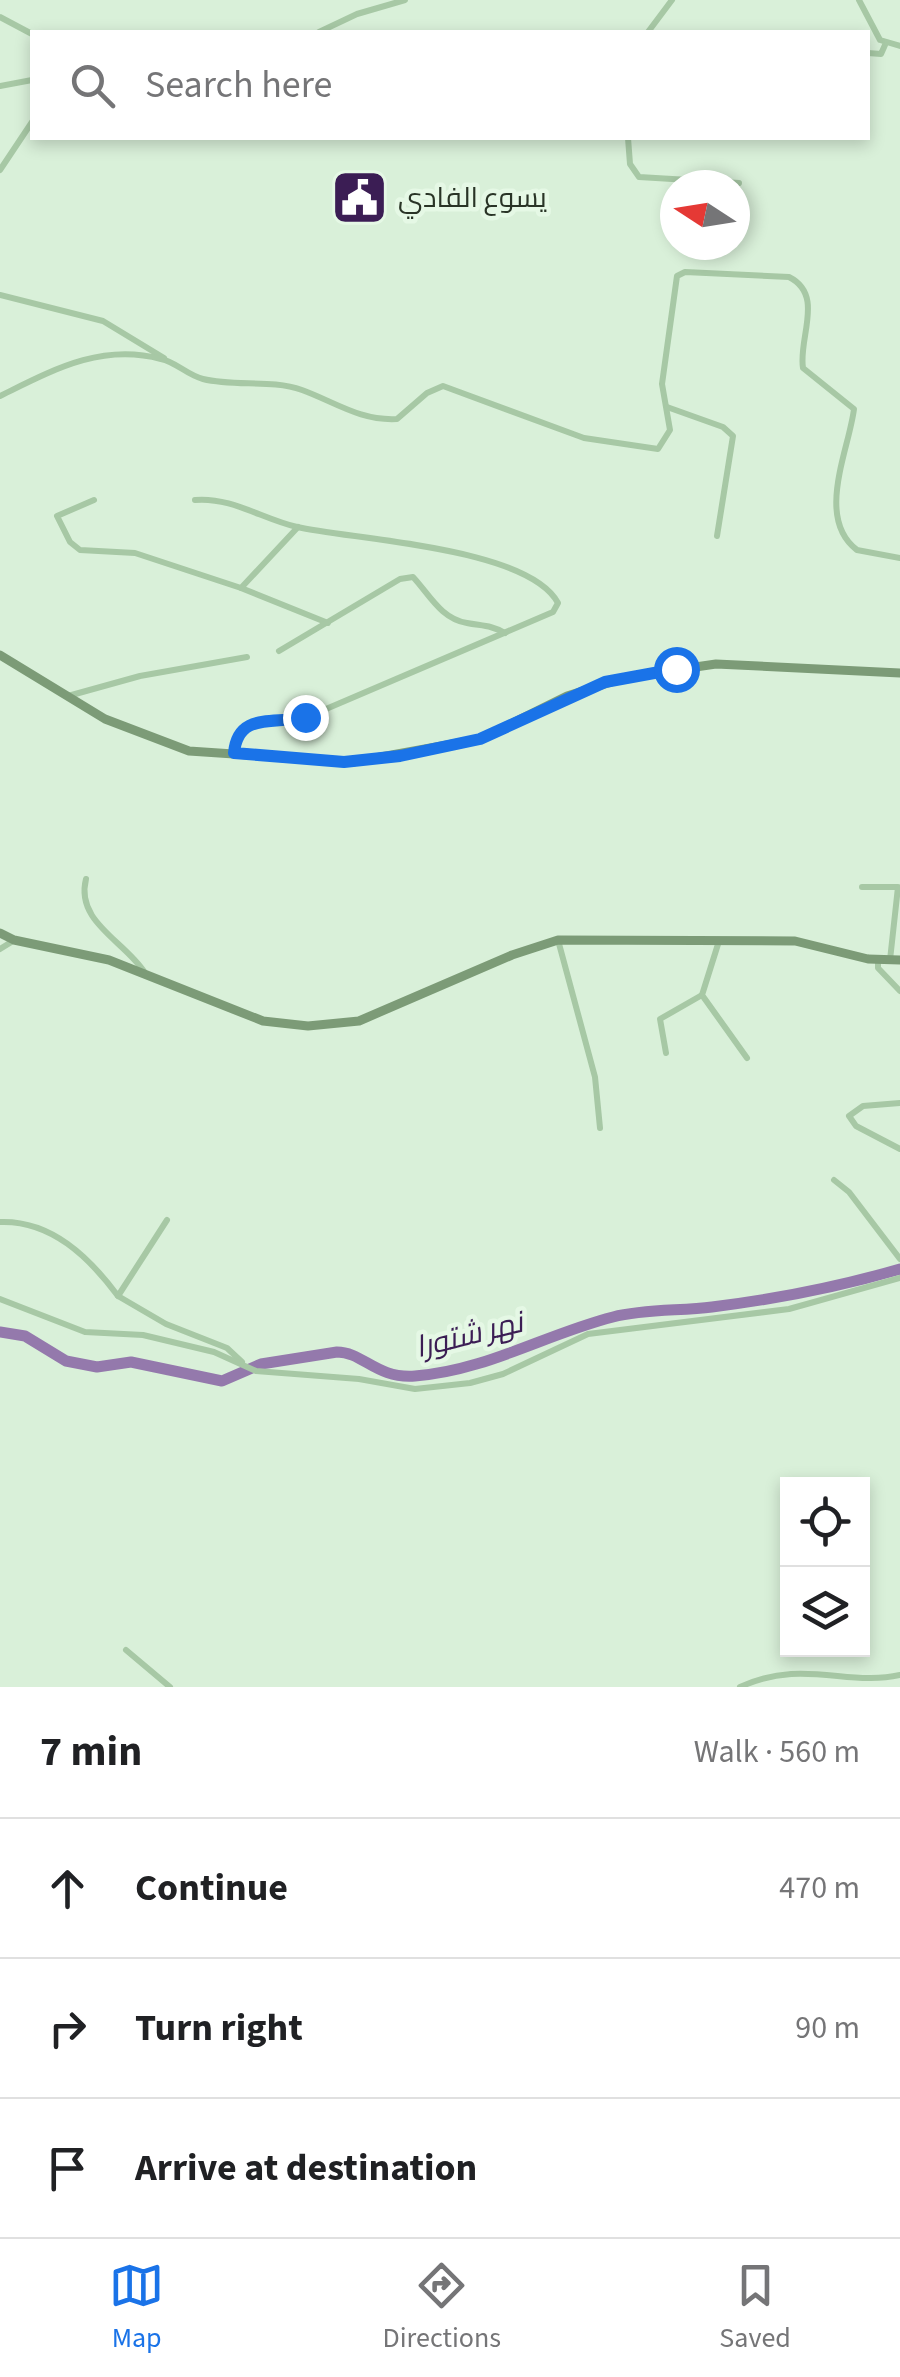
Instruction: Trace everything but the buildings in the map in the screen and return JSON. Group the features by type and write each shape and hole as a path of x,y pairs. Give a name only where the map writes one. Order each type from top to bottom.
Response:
{"street":[{"path":"323,30 357,14 405,0"},
{"path":"650,30 672,0"},
{"path":"859,0 885,45"},
{"path":"0,17 30,33"},
{"path":"885,45 900,46"},
{"path":"870,53 881,54 885,45"},
{"path":"0,86 30,80"},
{"path":"0,170 30,125"},
{"path":"628,140 630,164 639,177 660,178"},
{"path":"0,295 104,320 203,380 290,388 344,411 384,419 397,418 427,393 444,386 584,438 641,450 658,449 668,439 662,384 677,276 686,272 772,274 799,282 809,310 803,368 854,409 836,495 845,533 857,550 900,558"},
{"path":"0,396 92,356 127,352 164,359"},
{"path":"666,406 724,427 734,436 717,536"},
{"path":"94,500 57,516 70,542 80,550 154,558 330,623"},
{"path":"195,500 224,500 298,527 444,548 527,578 556,598 552,612 305,717 250,724 239,734 234,753"},
{"path":"241,588 298,527"},
{"path":"279,651 400,578 413,577 426,596 464,623 488,624 505,632"},
{"path":"0,656 140,734 189,751 344,762 400,756 480,739 605,682 690,667 716,664 900,673"},
{"path":"67,696 140,676 247,656"},
{"path":"86,879 84,899 90,916 127,947 146,974"},
{"path":"0,933 14,940 82,952 263,1021 325,1026 374,1016 512,955 558,940 795,941 878,960 895,960 899,887 862,887"},
{"path":"0,948 14,940"},
{"path":"558,940 595,1077 600,1128"},
{"path":"666,1053 660,1019 702,994 720,941"},
{"path":"878,960 878,968 900,991"},
{"path":"702,994 747,1058"},
{"path":"900,1103 863,1106 849,1116 856,1126 900,1149"},
{"path":"834,1180 849,1192 899,1257"},
{"path":"118,1296 168,1220"},
{"path":"0,1222 27,1224 65,1240 118,1296 166,1324 227,1348 246,1366"},
{"path":"0,1298 85,1332 143,1335 214,1352 256,1371 359,1378 391,1388 450,1386 503,1374 588,1334 804,1306 900,1278"},
{"path":"126,1650 170,1687"},
{"path":"740,1687 811,1672 865,1678 900,1675"}],"waterway":[{"name":"نهر شتورا","path":"0,1332 25,1336 66,1361 97,1367 131,1362 222,1381 261,1364 337,1352 355,1356 390,1374 415,1376 491,1360 613,1317 760,1300 900,1269"}],"place":[{"name":"يسوع الفادي","path":"359,198"}],"route":[{"path":"305,717 256,721 246,726 234,743 234,753 344,762 400,756 480,739 567,696 605,682 676,669"}]}
